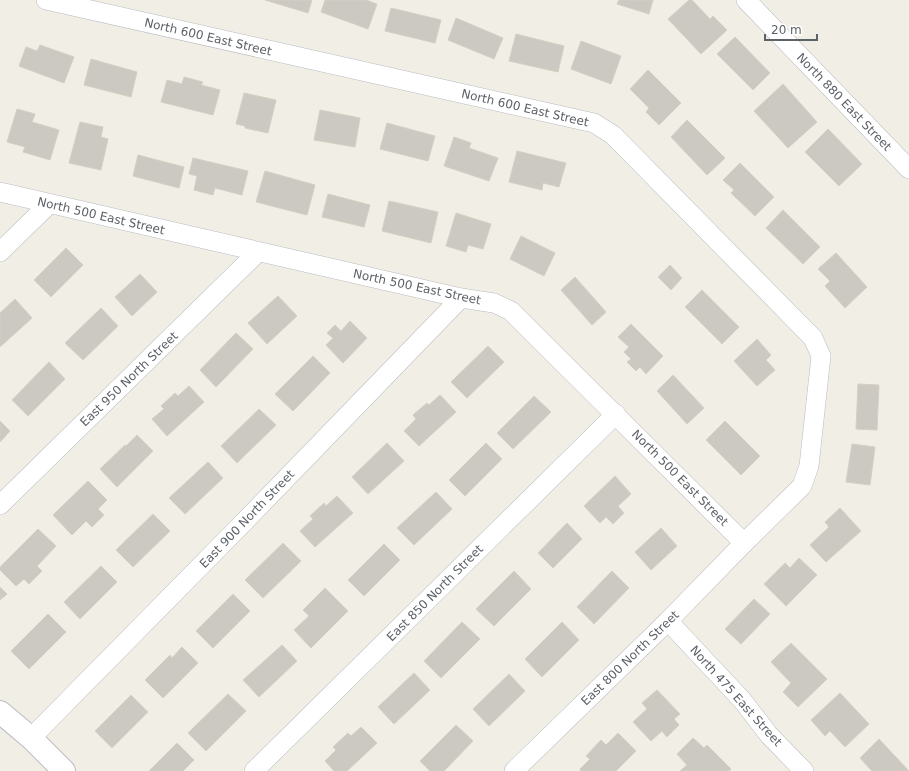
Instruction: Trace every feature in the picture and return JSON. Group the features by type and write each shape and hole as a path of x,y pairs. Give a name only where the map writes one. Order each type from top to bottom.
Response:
{"main road":[{"path":"0,712 31,738 64,771"}],"street":[{"name":"North 600 East Street","path":"46,0 594,123 613,135 813,338 821,356 809,466 802,486 744,543"},
{"name":"North 880 East Street","path":"746,0 909,169"},
{"name":"North 500 East Street","path":"0,192 461,298 494,303 511,311 744,543"},
{"path":"0,252 48,204"},
{"name":"East 950 North Street","path":"0,505 258,252"},
{"name":"East 900 North Street","path":"31,738 244,522 461,298"},
{"name":"East 850 North Street","path":"254,771 616,414"},
{"name":"East 800 North Street","path":"514,771 668,621 744,543"},
{"name":"North 475 East Street","path":"668,621 742,700 769,735 804,771"}],"building":[{"path":"265,0 312,0 308,13"},
{"path":"325,0 366,0 377,4 368,29 321,12"},
{"path":"619,0 653,0 649,14 617,4"},
{"path":"689,0 692,0 710,19 713,16 727,30 701,54 668,19"},
{"path":"391,8 441,20 435,43 385,31"},
{"path":"456,18 503,38 494,59 448,40"},
{"path":"516,34 564,46 558,72 509,61"},
{"path":"735,37 770,73 753,90 717,54"},
{"path":"581,41 621,56 611,84 571,69"},
{"path":"40,45 74,57 64,83 19,66 26,47 37,51"},
{"path":"91,59 137,72 131,97 84,85"},
{"path":"648,70 681,103 659,125 646,112 649,108 630,89"},
{"path":"184,77 203,82 201,85 220,90 213,115 161,102 167,80 182,84"},
{"path":"783,84 817,122 788,148 754,111"},
{"path":"244,93 276,100 268,133 245,128 245,126 236,124"},
{"path":"17,109 35,114 32,122 59,130 50,160 23,152 25,147 7,142"},
{"path":"320,110 360,118 355,147 314,140"},
{"path":"687,120 725,158 707,175 671,137"},
{"path":"80,122 103,127 101,137 108,139 101,170 69,163"},
{"path":"387,123 435,136 428,161 380,149"},
{"path":"828,129 862,164 839,186 805,152"},
{"path":"454,137 471,143 469,148 498,158 489,181 444,166"},
{"path":"517,151 566,163 559,187 543,183 542,190 509,182"},
{"path":"138,155 184,167 179,188 133,176"},
{"path":"193,158 248,171 242,195 215,188 213,195 194,190 197,176 189,174"},
{"path":"740,163 774,197 755,216 731,193 734,190 723,180"},
{"path":"265,171 315,185 307,215 256,202"},
{"path":"328,194 370,205 364,227 322,217"},
{"path":"389,201 438,212 431,243 382,231"},
{"path":"783,210 820,247 803,264 766,228"},
{"path":"456,213 491,224 483,249 468,245 466,252 446,246"},
{"path":"521,236 555,253 544,276 510,259"},
{"path":"66,248 83,265 51,297 34,280"},
{"path":"836,253 867,287 845,308 825,286 830,281 818,269"},
{"path":"670,265 682,278 671,290 658,277"},
{"path":"140,274 157,292 132,316 115,297"},
{"path":"575,277 606,312 592,325 561,290"},
{"path":"702,290 739,327 722,344 685,307"},
{"path":"278,296 297,316 267,344 248,323"},
{"path":"15,299 32,318 0,347 0,313"},
{"path":"101,308 118,326 83,360 65,343"},
{"path":"350,321 367,338 343,363 326,345 333,338 327,333 335,325 341,331"},
{"path":"631,324 663,356 646,374 640,367 636,371 627,362 631,359 624,352 629,347 618,337"},
{"path":"236,333 253,349 216,387 200,370"},
{"path":"757,339 771,355 766,360 775,370 757,386 734,361"},
{"path":"488,346 504,362 467,398 451,382"},
{"path":"313,356 330,373 293,411 275,394"},
{"path":"49,362 65,379 28,416 12,400"},
{"path":"673,375 704,408 687,424 657,391"},
{"path":"858,384 879,385 877,430 856,429"},
{"path":"189,386 204,402 167,436 152,419 164,409 161,406 175,393 178,396"},
{"path":"440,395 456,412 419,446 404,431 416,419 413,415 427,403 429,405"},
{"path":"534,396 551,412 513,449 497,433"},
{"path":"259,409 276,425 237,463 221,446"},
{"path":"0,421 10,431 0,442"},
{"path":"725,421 760,456 741,475 706,440"},
{"path":"137,435 153,451 117,487 100,469"},
{"path":"387,443 404,461 368,494 352,477"},
{"path":"486,443 502,459 465,496 449,480"},
{"path":"852,444 875,447 870,485 846,482"},
{"path":"208,462 223,478 185,514 169,498"},
{"path":"615,476 631,494 618,506 624,513 613,524 606,517 600,523 584,506"},
{"path":"88,481 107,500 98,509 104,515 92,527 86,521 72,535 53,515"},
{"path":"436,492 452,509 414,545 397,528"},
{"path":"337,496 353,513 315,547 300,531 313,519 310,516 324,503 326,506"},
{"path":"840,508 861,531 826,562 810,545 829,527 825,522"},
{"path":"153,514 170,531 133,567 116,550"},
{"path":"567,523 582,539 553,568 538,553"},
{"path":"661,528 677,546 651,570 635,552"},
{"path":"38,529 56,546 37,566 42,571 29,584 24,579 16,586 0,570 0,567"},
{"path":"283,543 301,561 263,598 245,580"},
{"path":"384,544 400,560 364,596 348,580"},
{"path":"799,558 817,575 786,606 764,584 785,563 790,568"},
{"path":"101,566 117,582 80,619 64,602"},
{"path":"514,571 531,589 494,626 476,609"},
{"path":"612,571 629,588 594,624 577,607"},
{"path":"0,587 7,594 0,600"},
{"path":"325,588 348,611 311,648 294,630 309,616 303,610"},
{"path":"233,594 250,611 213,648 196,631"},
{"path":"754,599 770,614 741,644 725,629"},
{"path":"48,614 66,632 29,669 11,651"},
{"path":"462,622 480,639 441,678 424,661"},
{"path":"562,622 579,640 542,677 525,659"},
{"path":"791,643 827,679 798,707 783,692 791,683 771,662"},
{"path":"282,645 297,661 259,697 243,680"},
{"path":"182,647 198,663 163,698 145,680 170,655 172,658"},
{"path":"414,673 430,690 394,724 378,707"},
{"path":"509,674 525,691 489,726 473,709"},
{"path":"657,690 680,714 674,719 679,725 667,737 662,731 651,741 633,722 647,709 642,703"},
{"path":"840,693 869,724 845,747 830,731 825,736 811,720"},
{"path":"228,694 246,711 206,751 188,733"},
{"path":"131,695 148,712 112,748 95,731"},
{"path":"456,725 473,741 444,771 430,771 420,761"},
{"path":"361,727 377,743 347,771 334,771 325,761 336,750 333,747 348,733 351,736"},
{"path":"618,733 636,751 616,771 581,771 580,769 590,759 586,756 601,740 606,745"},
{"path":"693,738 704,748 707,745 731,769 729,771 680,771 687,765 677,754"},
{"path":"879,739 909,771 872,771 860,758"},
{"path":"177,743 194,760 183,771 149,771"}]}
